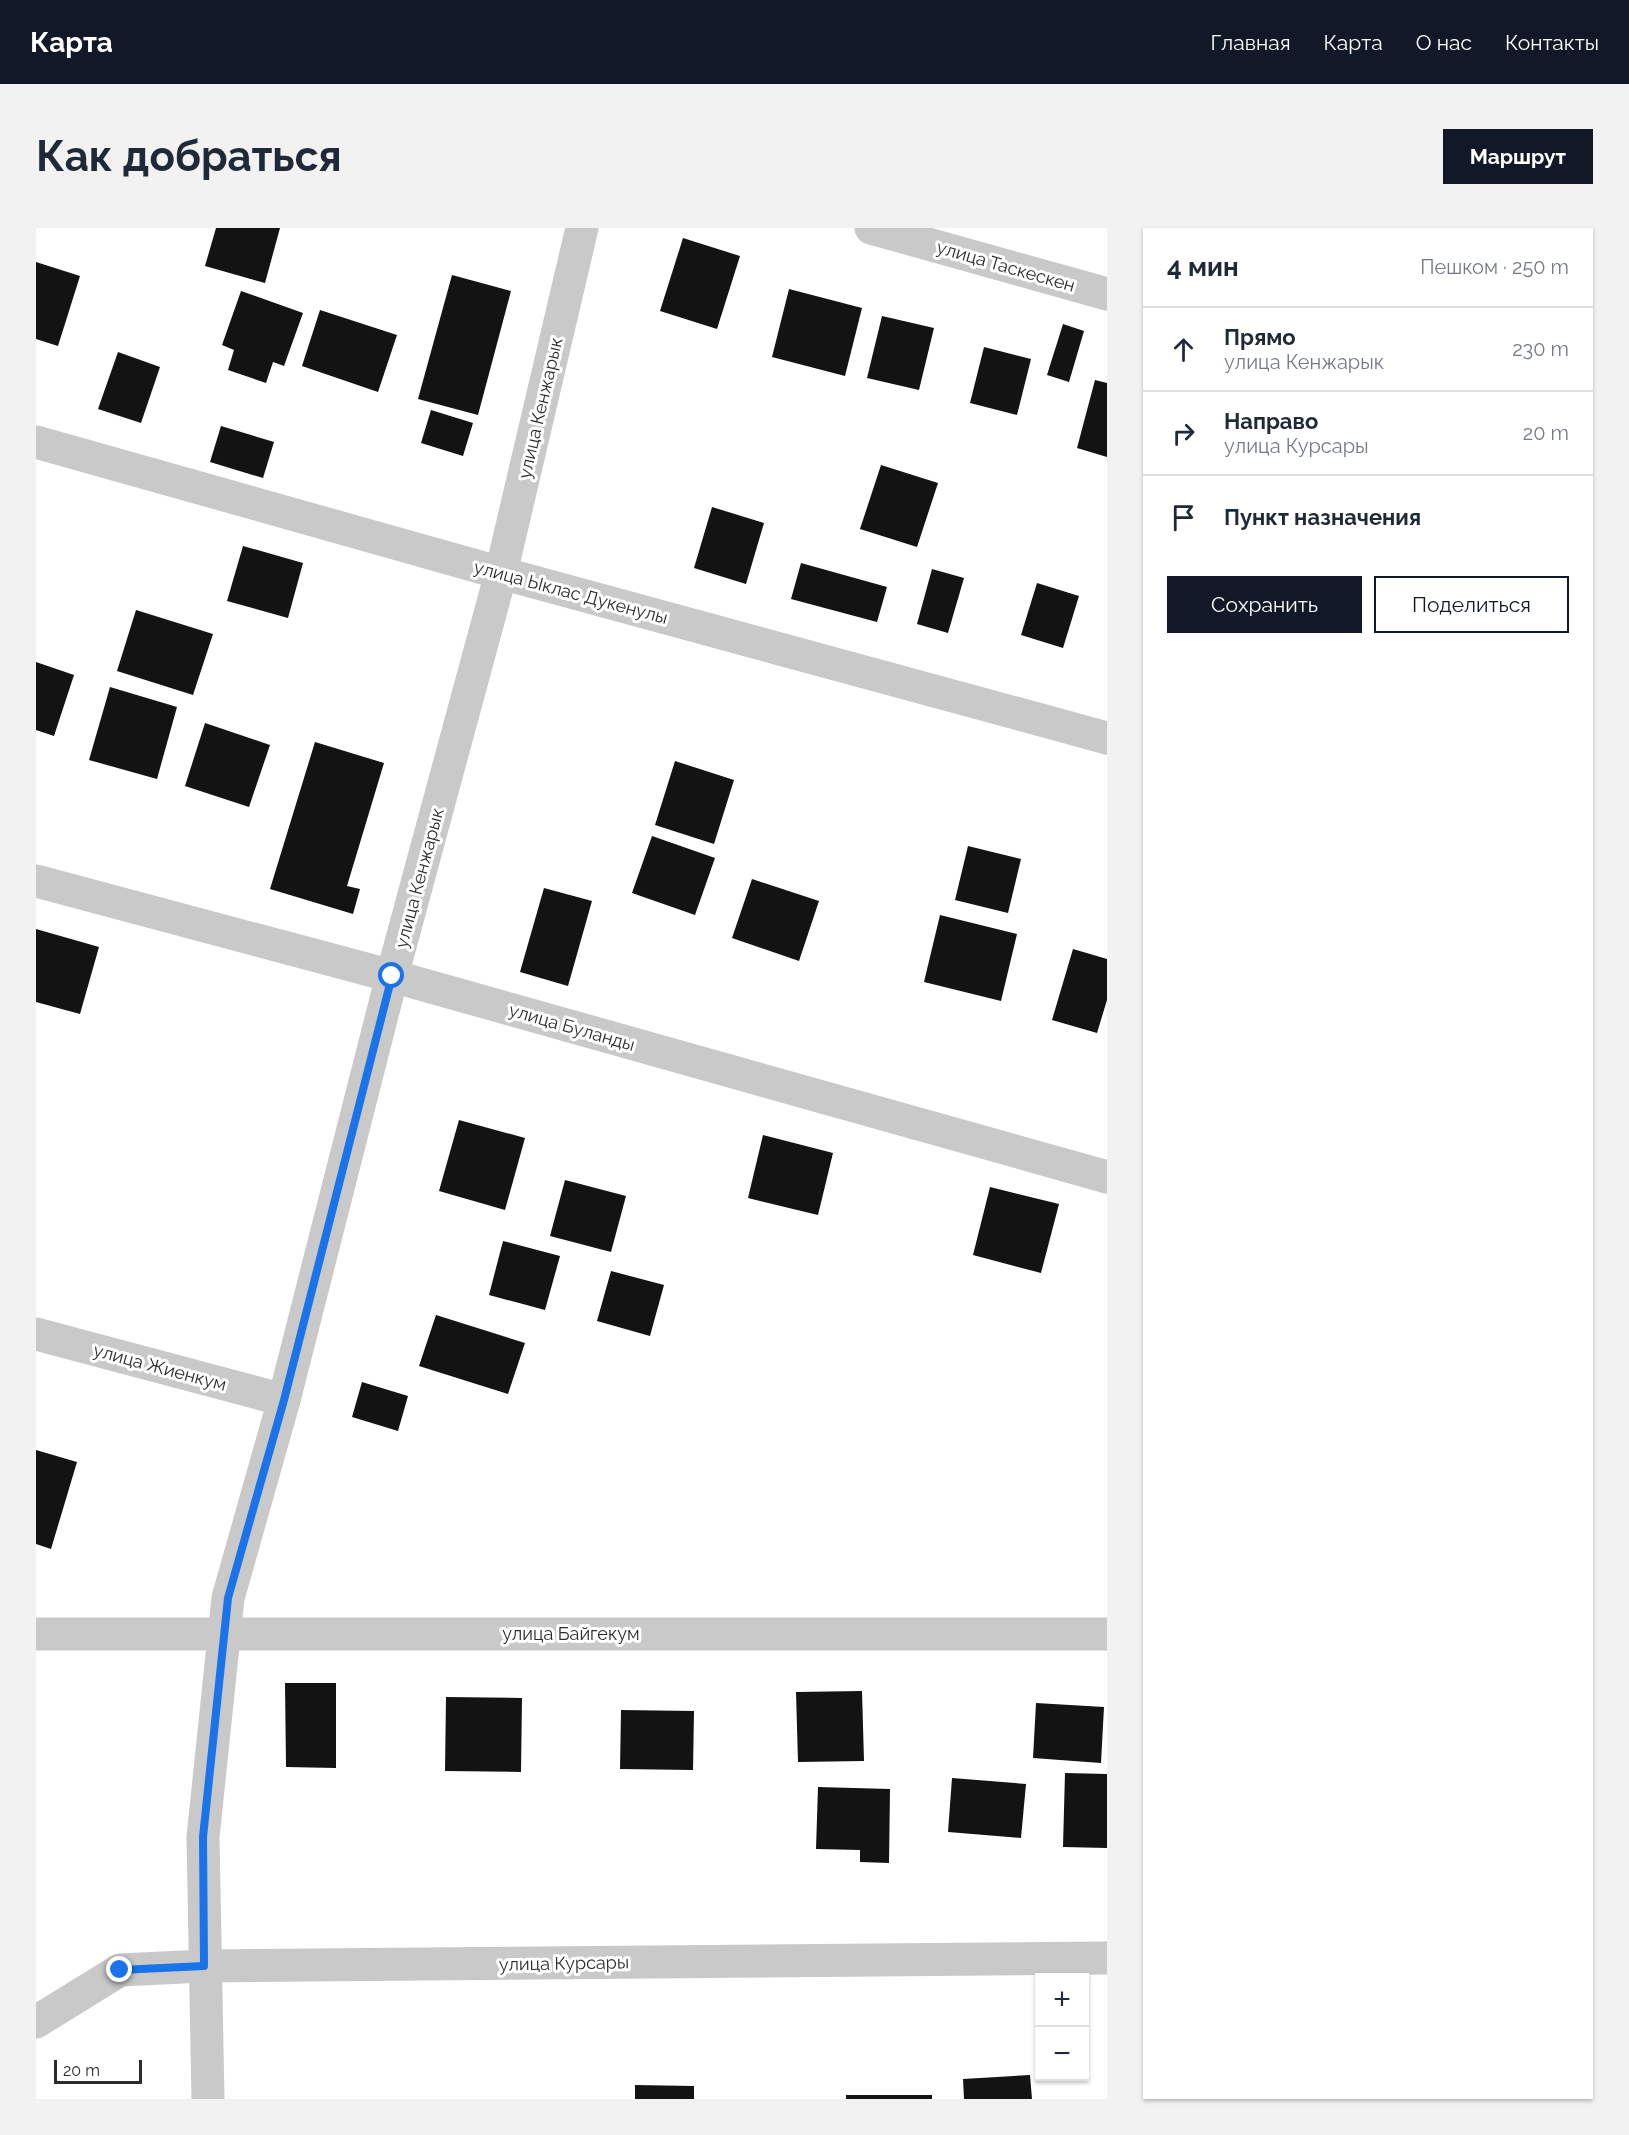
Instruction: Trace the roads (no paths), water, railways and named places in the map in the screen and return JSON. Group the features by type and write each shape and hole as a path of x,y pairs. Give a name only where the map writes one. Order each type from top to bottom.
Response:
{"street":[{"name":"улица Кенжарык","path":"208,2099 203,1837 228,1598 284,1400 392,976 501,573 582,228"},
{"name":"улица Таскескен","path":"870,228 1107,294"},
{"name":"улица Ыклас Дукенулы","path":"36,442 501,573 1107,738"},
{"name":"улица Буланды","path":"36,881 392,976 1107,1177"},
{"name":"улица Жиенкум","path":"36,1334 284,1400"},
{"name":"улица Байгекум","path":"36,1634 1107,1634"},
{"name":"улица Курсары","path":"36,2022 120,1970 204,1966 1107,1958"}]}
